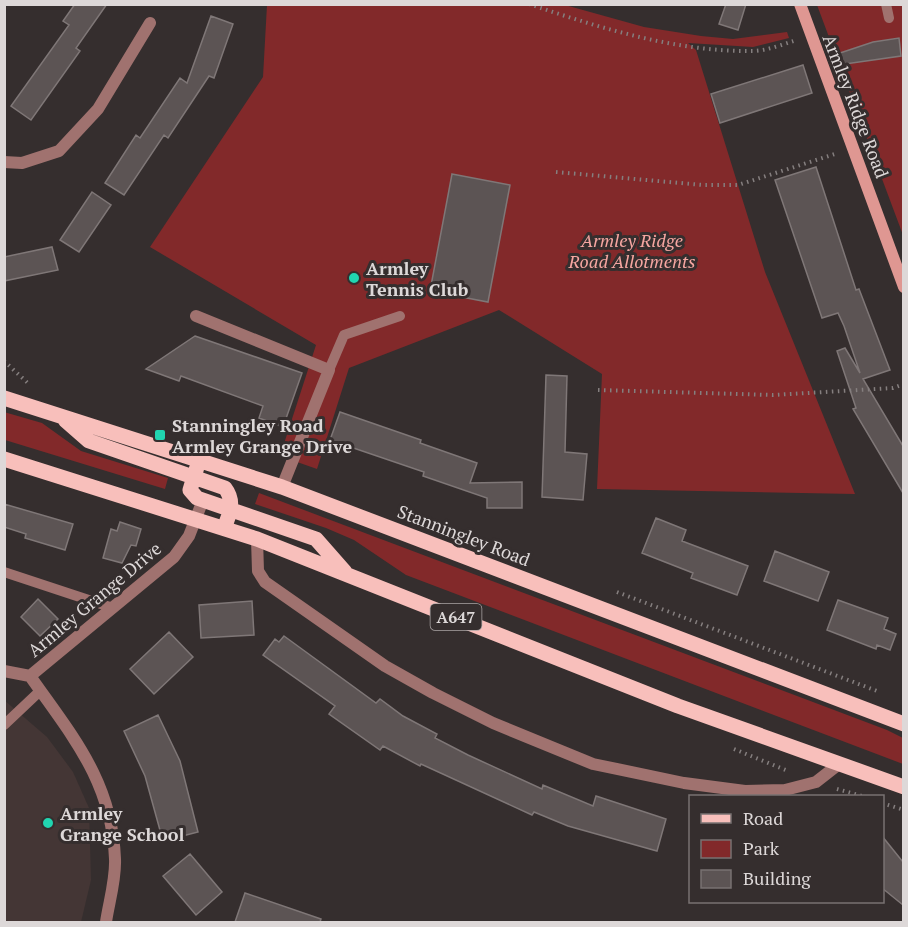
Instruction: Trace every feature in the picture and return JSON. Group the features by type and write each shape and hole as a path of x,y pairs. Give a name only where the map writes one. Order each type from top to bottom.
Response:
{"main road":[{"name":"Stanningley Road","path":"4,398 282,488 903,724"},
{"path":"60,416 89,441 225,488 230,495 231,510 224,528"},
{"name":"A647","path":"4,459 257,539 678,706 903,787"},
{"path":"199,461 190,490 197,498 316,539 347,574"}],"street":[{"name":"Armley Ridge Road","path":"800,4 810,37 903,287"},
{"path":"4,162 21,163 59,151 98,110 150,23"},
{"path":"196,316 329,370 282,488"},
{"name":"Armley Grange Drive","path":"106,922 115,861 111,816 85,752 30,676 174,557 197,519 203,500"},
{"path":"257,539 258,571 265,582 385,666 493,723 593,764 684,783 745,791 785,790 816,782 839,764"},
{"path":"4,671 30,676"}],"lane":[{"path":"886,4 889,18"},
{"path":"329,370 344,335 399,316"},
{"path":"4,572 113,608"},
{"path":"4,725 40,691"}],"path":[{"path":"529,4 598,28 703,48 755,51 810,37"},
{"path":"556,172 703,185 738,185 852,148"},
{"path":"598,390 773,395 893,388 903,384"},
{"path":"884,804 903,810"}],"shaded area":[{"name":"Armley Grange School","path":"4,700 47,737 73,772 89,808 91,880 81,922 5,922"}],"green space":[{"name":"Armley Ridge Road Allotments","path":"267,5 565,5 644,27 701,36 733,39 787,32 789,38 753,47 688,43 696,50 765,272 855,494 597,489 602,374 499,310 349,368 317,469 280,456 316,345 150,247 263,77"},
{"path":"817,5 903,5 903,235"},
{"path":"4,412 42,423 81,451 168,478 165,489 5,440"},
{"path":"259,493 887,730 903,738 903,764 406,575 354,540 255,504"}],"building":[{"path":"75,4 107,4 76,48 80,51 31,120 11,106 69,25 63,21"},
{"path":"726,4 746,4 738,30 719,24"},
{"path":"211,16 233,24 214,78 209,76 168,138 164,135 124,195 105,183 136,135 140,138 180,78 187,83"},
{"path":"899,38 901,56 831,66 828,57 873,42"},
{"path":"803,65 812,93 720,123 711,94"},
{"path":"816,167 856,290 859,289 890,370 863,379 903,446 903,493 853,409 856,408 837,351 845,348 860,373 844,326 838,313 822,318 775,180"},
{"path":"452,174 510,185 488,302 430,291"},
{"path":"92,192 111,205 79,252 60,240"},
{"path":"52,247 58,270 4,281 4,257"},
{"path":"195,336 302,373 283,427 259,418 263,406 181,376 179,381 146,369"},
{"path":"546,375 567,376 565,452 587,454 583,500 542,497"},
{"path":"340,412 421,440 420,443 477,463 470,483 522,482 522,508 487,508 487,498 423,476 424,472 330,440"},
{"path":"4,504 73,524 65,550 25,538 26,534 4,527"},
{"path":"656,518 686,530 682,541 748,566 737,595 691,578 693,573 642,553"},
{"path":"120,522 141,529 136,546 131,545 122,563 103,558 111,529 117,531"},
{"path":"775,551 829,572 818,601 764,581"},
{"path":"38,599 58,619 40,636 21,617"},
{"path":"838,600 888,618 884,629 896,634 890,650 877,645 876,649 827,630"},
{"path":"252,601 254,635 201,638 199,605"},
{"path":"169,632 193,657 154,694 130,669"},
{"path":"284,636 376,703 380,699 403,716 437,734 435,738 468,755 542,789 543,785 593,806 596,796 666,819 657,851 568,826 534,812 532,815 421,764 420,766 383,746 380,750 329,714 335,706 263,655 275,639 279,642"},
{"path":"158,715 180,761 198,832 163,841 145,776 124,731"},
{"path":"884,838 903,862 903,905 884,890"},
{"path":"190,854 222,892 196,915 163,876"},
{"path":"245,893 321,919 320,922 235,922"}],"place":[{"name":"Armley Tennis Club","path":"354,278"},
{"name":"Stanningley Road Armley Grange Drive","path":"160,435"},
{"name":"Armley Grange School","path":"48,823"}]}
